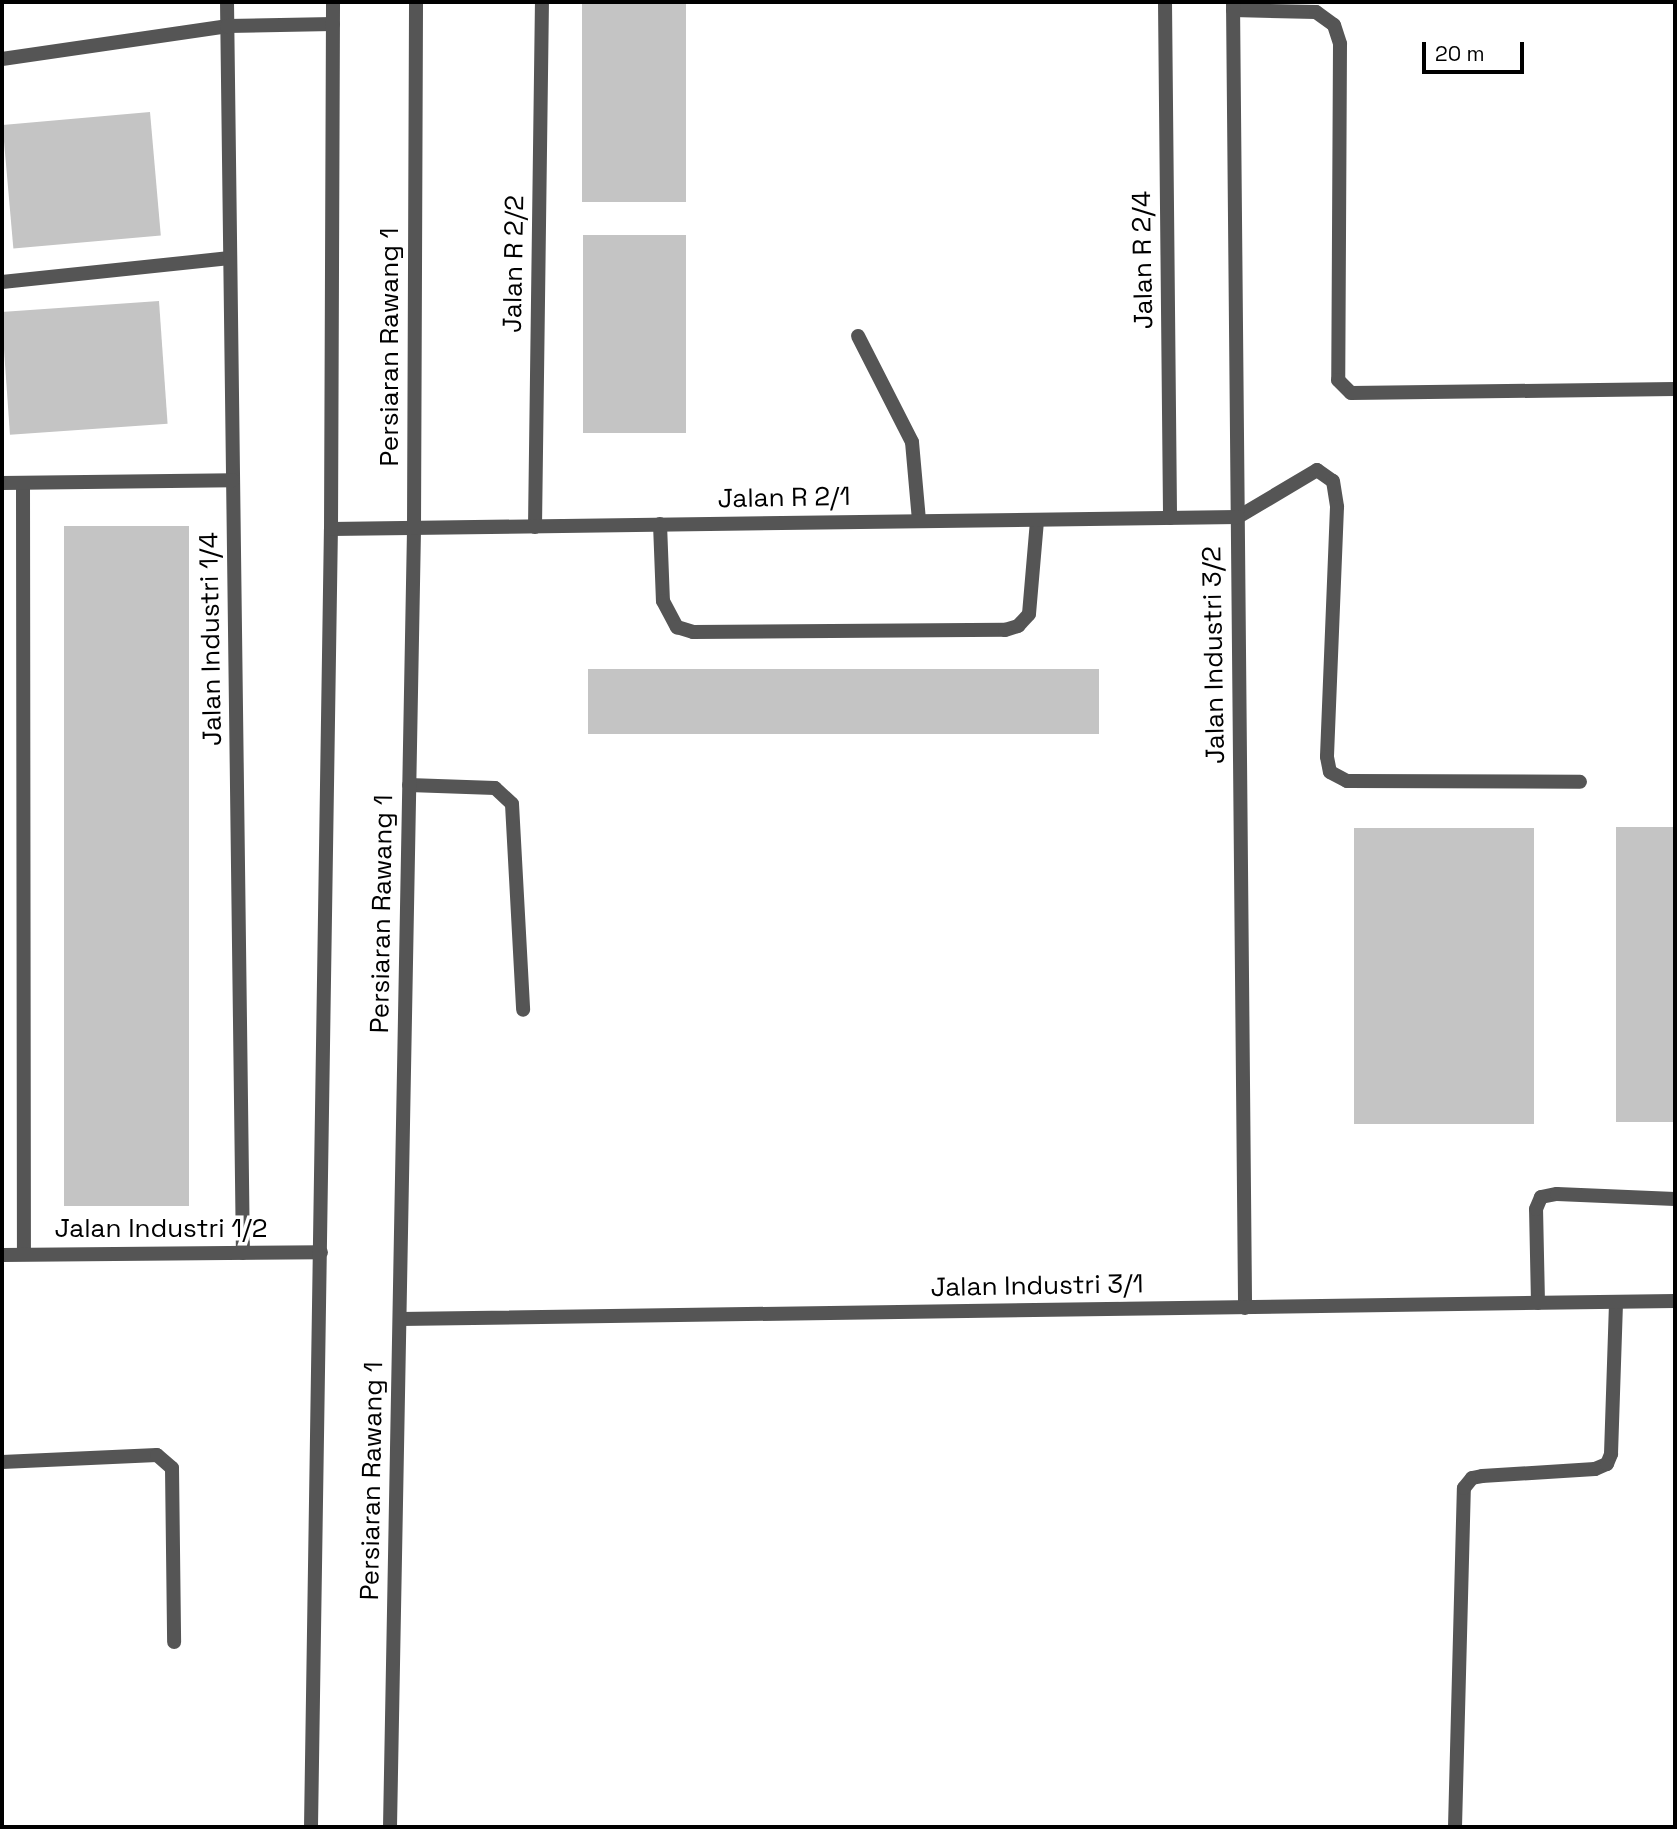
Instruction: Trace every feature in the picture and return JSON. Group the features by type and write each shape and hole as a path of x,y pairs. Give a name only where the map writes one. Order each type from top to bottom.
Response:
{"street":[{"name":"Jalan Industri 1/4","path":"227,2 243,1253"},
{"name":"Persiaran Rawang 1","path":"311,1827 331,530 333,2"},
{"name":"Persiaran Rawang 1","path":"388,1827 414,528 416,2"},
{"name":"Jalan R 2/2","path":"536,527 542,2"},
{"name":"Jalan R 2/4","path":"1165,2 1170,518"},
{"path":"1233,6 1316,12 1334,25 1340,44 1338,380 1351,393 1675,389"},
{"name":"Jalan Industri 3/2","path":"1233,6 1245,1308"},
{"path":"2,59 227,26 333,24"},
{"path":"2,282 230,258"},
{"path":"858,336 912,442 919,521"},
{"path":"1238,517 1317,470 1333,481 1337,507 1327,757 1331,772 1347,781 1580,782"},
{"path":"2,484 233,480"},
{"path":"23,483 24,1254"},
{"name":"Jalan R 2/1","path":"331,530 1238,517"},
{"path":"660,524 663,601 677,627 693,632 1005,631 1018,626 1029,614 1037,520"},
{"path":"409,785 495,788 512,804 523,1010"},
{"path":"1538,1303 1536,1209 1541,1197 1557,1194 1675,1199"},
{"name":"Jalan Industri 1/2","path":"2,1255 321,1252"},
{"name":"Jalan Industri 3/1","path":"400,1319 1675,1301"},
{"path":"1455,1827 1464,1488 1472,1478 1482,1476 1595,1469 1607,1464 1611,1454 1616,1302"},
{"path":"2,1462 157,1455 172,1468 174,1642"}],"building":[{"path":"582,2 686,2 686,202 582,202"},
{"path":"150,112 161,236 13,248 3,125"},
{"path":"583,235 686,235 686,433 583,433"},
{"path":"159,301 168,424 10,435 2,312"},
{"path":"64,526 189,526 189,1206 64,1206"},
{"path":"588,669 1099,669 1099,734 588,734"},
{"path":"1616,827 1675,827 1675,1122 1616,1122"},
{"path":"1354,828 1534,828 1534,1124 1354,1124"}]}
